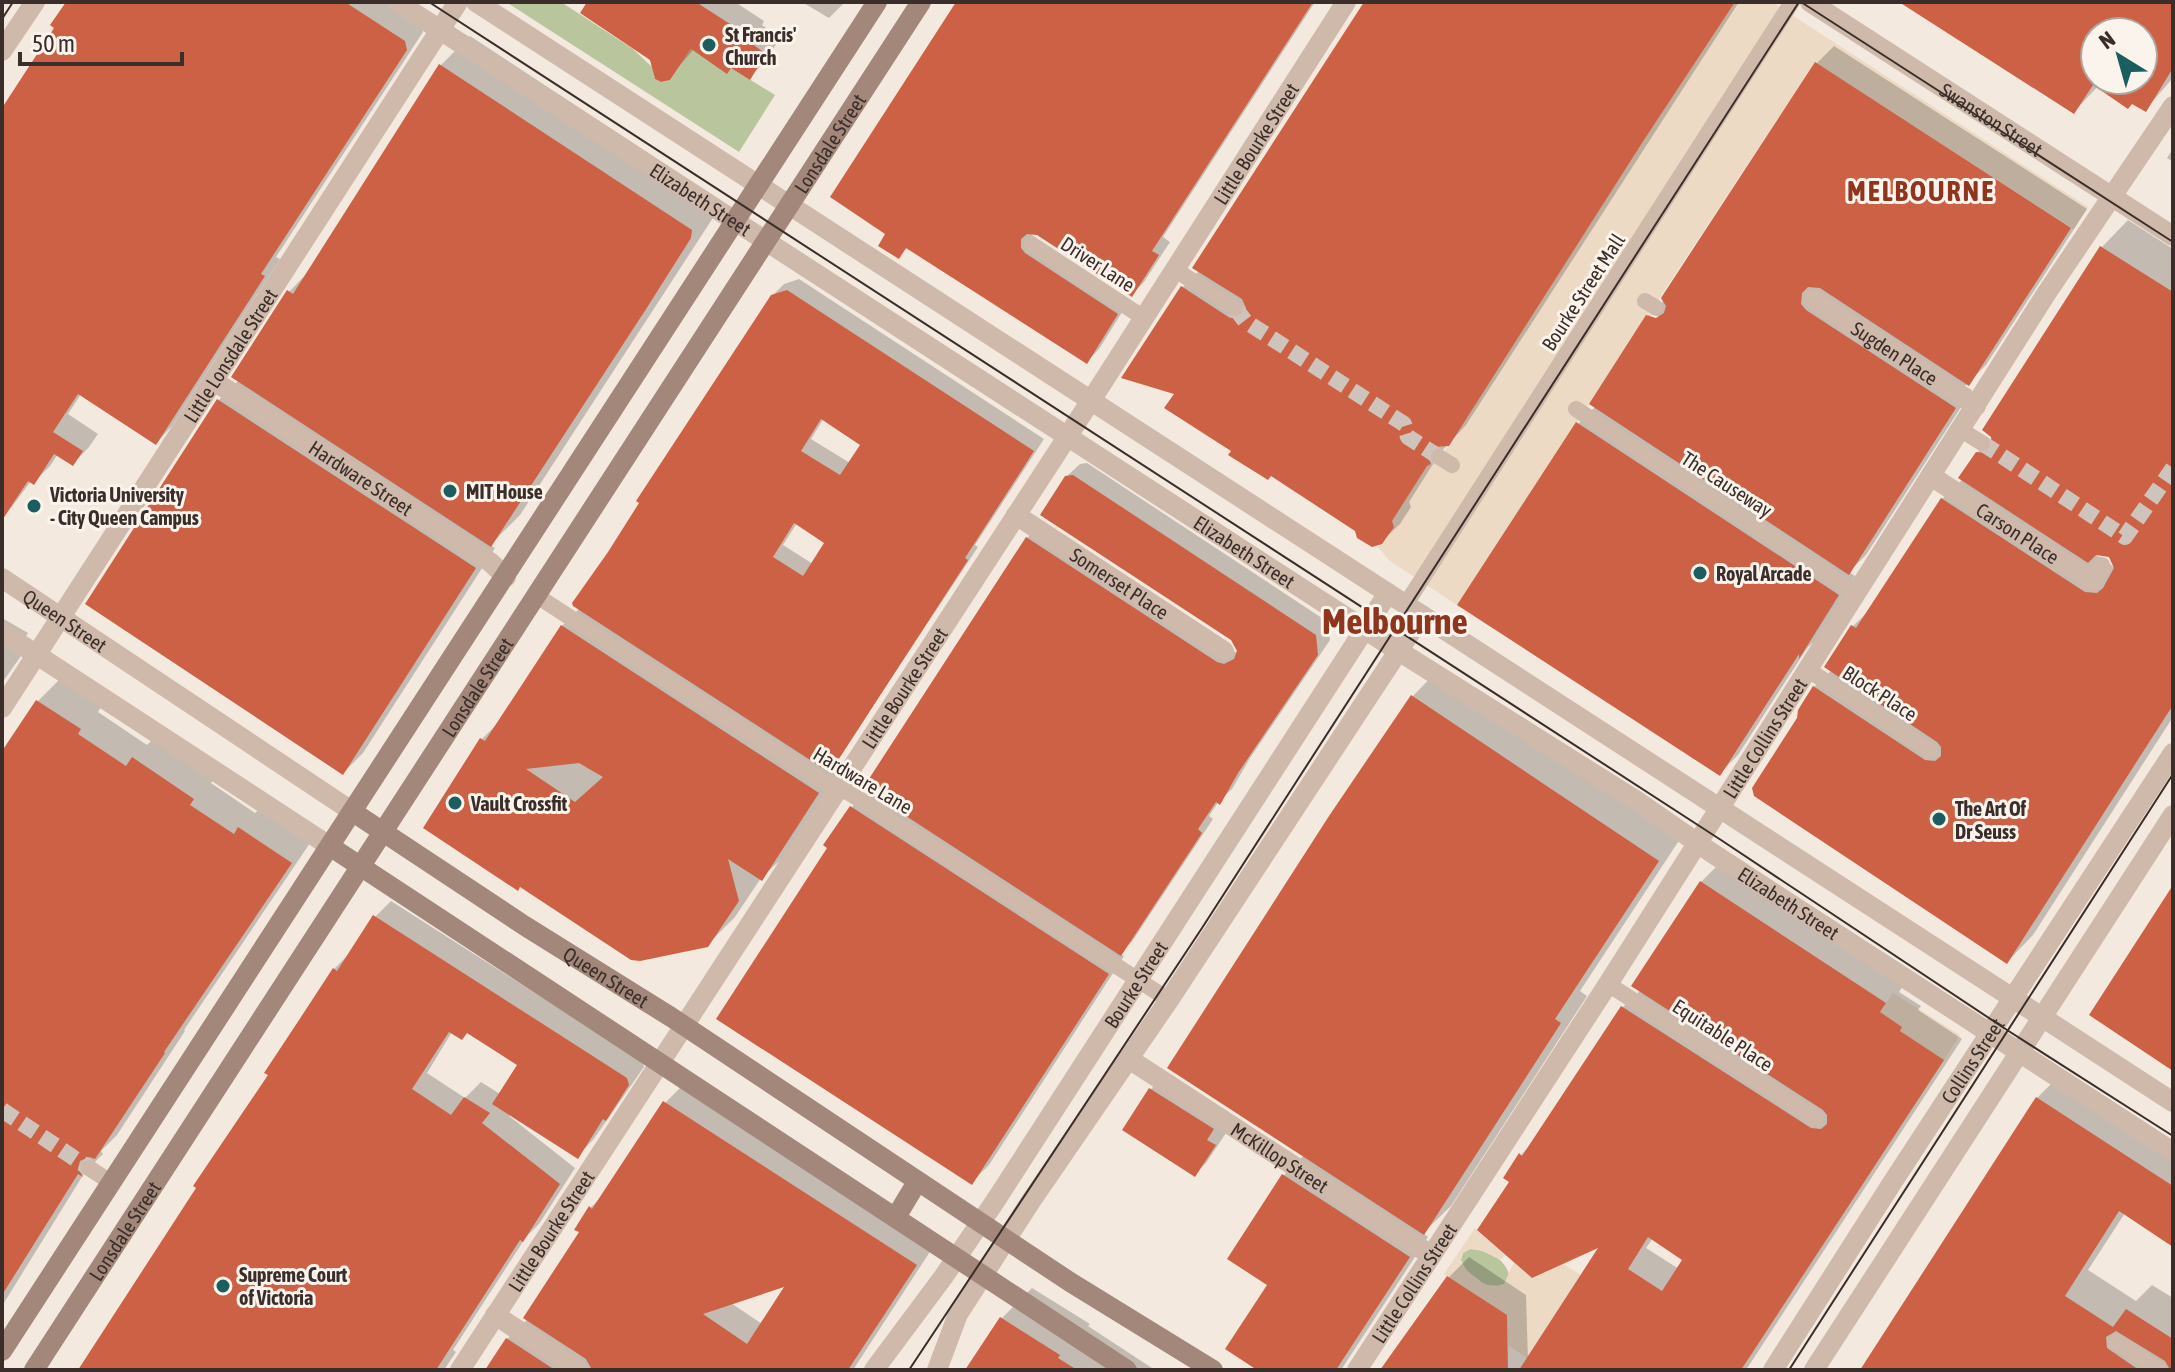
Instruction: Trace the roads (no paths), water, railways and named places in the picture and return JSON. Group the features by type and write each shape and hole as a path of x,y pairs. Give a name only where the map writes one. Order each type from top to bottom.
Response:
{"main road":[{"name":"Lonsdale Street","path":"2,1351 877,2"},
{"name":"Lonsdale Street","path":"34,1370 921,2"},
{"path":"590,446 621,466"},
{"path":"506,577 537,596"},
{"name":"Queen Street","path":"353,812 1070,1282 1213,1370"},
{"name":"Queen Street","path":"331,847 1127,1370"},
{"path":"896,1217 917,1182"}],"street":[{"path":"2,51 35,2"},
{"name":"Elizabeth Street","path":"397,2 1365,629 1637,801 2173,1152"},
{"name":"Little Lonsdale Street","path":"2,708 458,2"},
{"path":"476,2 2173,1102"},
{"name":"Little Bourke Street","path":"460,1370 1068,436 1346,2"},
{"name":"Bourke Street Mall","path":"1405,604 1792,2"},
{"name":"Swanston Street","path":"1810,2 2173,236"},
{"name":"Little Collins Street","path":"1357,1370 1608,984 2046,294 2173,106"},
{"name":"Driver Lane","path":"1031,244 1144,318"},
{"path":"1174,269 1235,308"},
{"name":"Sugden Place","path":"1813,299 1976,406"},
{"name":"Hardware Street","path":"214,381 490,562 506,577"},
{"name":"The Causeway","path":"1576,409 1856,593"},
{"path":"1961,430 1982,443"},
{"name":"Carson Place","path":"1931,476 2092,581 2101,567"},
{"name":"Somerset Place","path":"1016,515 1224,651"},
{"name":"Queen Street","path":"2,578 353,812"},
{"name":"Hardware Lane","path":"537,596 1169,1000"},
{"name":"Bourke Street","path":"874,1370 981,1221 1365,629 1405,604"},
{"name":"Bourke Street","path":"937,1370 958,1314 1399,650 1405,604"},
{"name":"Queen Street","path":"2,632 331,847"},
{"name":"Block Place","path":"1807,669 1931,751"},
{"name":"Collins Street","path":"1773,1370 2173,753"},
{"name":"Collins Street","path":"1814,1370 2173,815"},
{"name":"Equitable Place","path":"1608,984 1817,1119"},
{"name":"McKillop Street","path":"1129,1059 1431,1255"},
{"path":"89,1168 112,1183"},
{"path":"495,1315 579,1370"},
{"path":"2116,1342 2159,1370"}],"tunnel":[{"path":"1235,308 1245,321 1404,424 1408,437 1439,457"},
{"path":"1982,443 2125,537 2173,468"},
{"path":"2,1110 89,1168"}],"tram line":[{"path":"2,19 13,2"},
{"path":"429,2 2173,1136"},
{"path":"909,1370 1202,928 1799,2"},
{"path":"1801,2 2173,242"},
{"path":"1789,1370 2173,774"}],"place":[{"name":"St Francis' Church","path":"709,45"},
{"name":"MIT House","path":"450,491"},
{"name":"Victoria University - City Queen Campus","path":"34,506"},
{"name":"Royal Arcade","path":"1700,573"},
{"name":"Vault Crossfit","path":"455,803"},
{"name":"The Art Of Dr Seuss","path":"1939,819"},
{"name":"Supreme Court of Victoria","path":"223,1286"}],"district":[{"name":"MELBOURNE","path":"1921,191"},
{"name":"Melbourne","path":"1395,621"}]}
